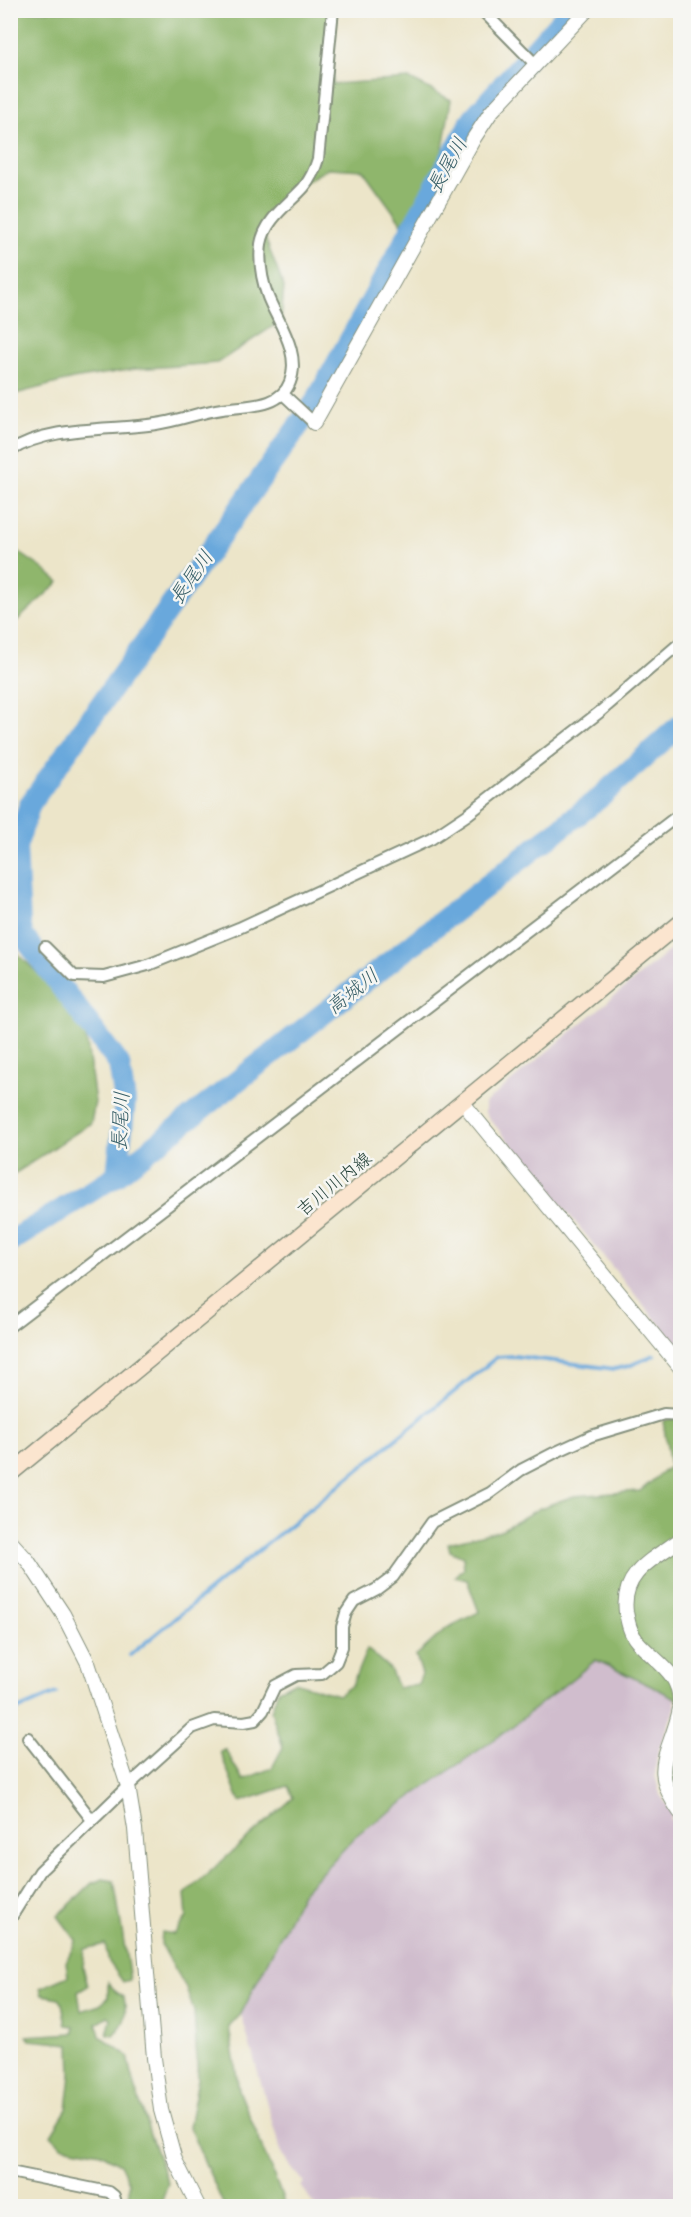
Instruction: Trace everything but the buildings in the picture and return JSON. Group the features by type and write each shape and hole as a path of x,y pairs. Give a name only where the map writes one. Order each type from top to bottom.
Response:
{"main road":[{"name":"吉川川内線","path":"10,1474 681,923"}],"street":[{"path":"10,451 46,436 158,424 221,409 266,403 283,394 294,370 292,351 267,295 262,272 262,241 274,218 313,174 318,159 333,10"},
{"path":"482,10 531,60"},
{"path":"283,394 312,421 491,112 531,60 586,10"},
{"path":"45,947 74,976 104,977 148,965 239,928 431,839 467,815 602,711 681,643"},
{"path":"10,1326 681,814"},
{"path":"463,1103 681,1366"},
{"path":"10,1919 40,1871 192,1728 214,1720 244,1722 255,1720 263,1711 275,1686 296,1675 322,1674 336,1662 342,1647 342,1627 346,1613 354,1601 377,1589 393,1577 432,1522 490,1493 537,1462 591,1436 664,1414 681,1415"},
{"path":"681,1540 636,1571 626,1593 625,1607 630,1631 674,1678 680,1691 681,1703"},
{"path":"10,1541 28,1561 63,1614 88,1663 128,1786 135,1829 154,2058 162,2110 176,2160 198,2206"},
{"path":"681,1709 663,1764 662,1777 666,1791 681,1812"},
{"path":"28,1738 92,1820"},
{"path":"10,2172 109,2192 114,2196 117,2206"}],"shaded area":[{"path":"680,942 680,1349 485,1113 485,1103"},
{"path":"596,1659 674,1697 675,1707 657,1755 655,1775 660,1795 674,1814 670,1818 680,1832 680,2206 316,2206 301,2186 304,2183 289,2165 280,2149 241,2014 272,1951 302,1893 359,1833 505,1732"}],"green space":[{"path":"11,11 331,11 333,84 410,79 451,100 439,172 402,224 363,170 329,168 282,195 265,238 284,287 281,321 217,363 135,369 73,379 11,395"},
{"path":"11,547 59,582 11,626"},
{"path":"10,946 49,984 86,1036 95,1102 91,1123 11,1176"},
{"path":"673,1418 680,1420 680,1702 596,1660 505,1732 359,1833 302,1893 241,2014 229,2027 239,2090 286,2206 224,2206 189,2127 198,2080 194,2011 185,1986 161,1944 162,1932 174,1934 187,1917 185,1894 293,1798 288,1786 240,1802 220,1752 225,1749 243,1780 272,1768 283,1747 271,1711 278,1690 294,1682 338,1695 352,1685 367,1649 390,1669 398,1688 418,1684 422,1674 416,1656 447,1628 479,1612 467,1580 455,1577 464,1568 463,1557 450,1551 448,1543 501,1530 540,1508 574,1496 640,1491 670,1466 663,1421"},
{"path":"680,1735 680,1798 673,1782 672,1767"},
{"path":"103,1879 114,1881 130,1980 123,1982 109,1962 105,1944 85,1949 83,1967 88,1986 78,1992 81,2011 100,2005 108,1998 108,1982 116,1992 124,1997 125,2018 118,2031 113,2035 107,2034 111,2020 108,2016 97,2023 100,2036 128,2056 145,2121 168,2183 160,2206 122,2206 129,2194 129,2182 120,2164 101,2153 62,2146 51,2135 67,2109 71,2075 70,2044 30,2040 27,2036 74,2033 74,2026 66,2025 59,1998 42,1995 40,1988 68,1976 66,1962 76,1940 58,1916 92,1883"}],"waterway":[{"name":"長尾川","path":"117,1175 125,1101 119,1064 23,936 20,924 16,847 30,804 316,401 473,118 570,10"},
{"name":"高城川","path":"10,1242 117,1175 598,799 680,725"},
{"path":"130,1655 497,1357 514,1356 615,1369 629,1366 654,1355"},
{"path":"10,1713 56,1693"}]}
